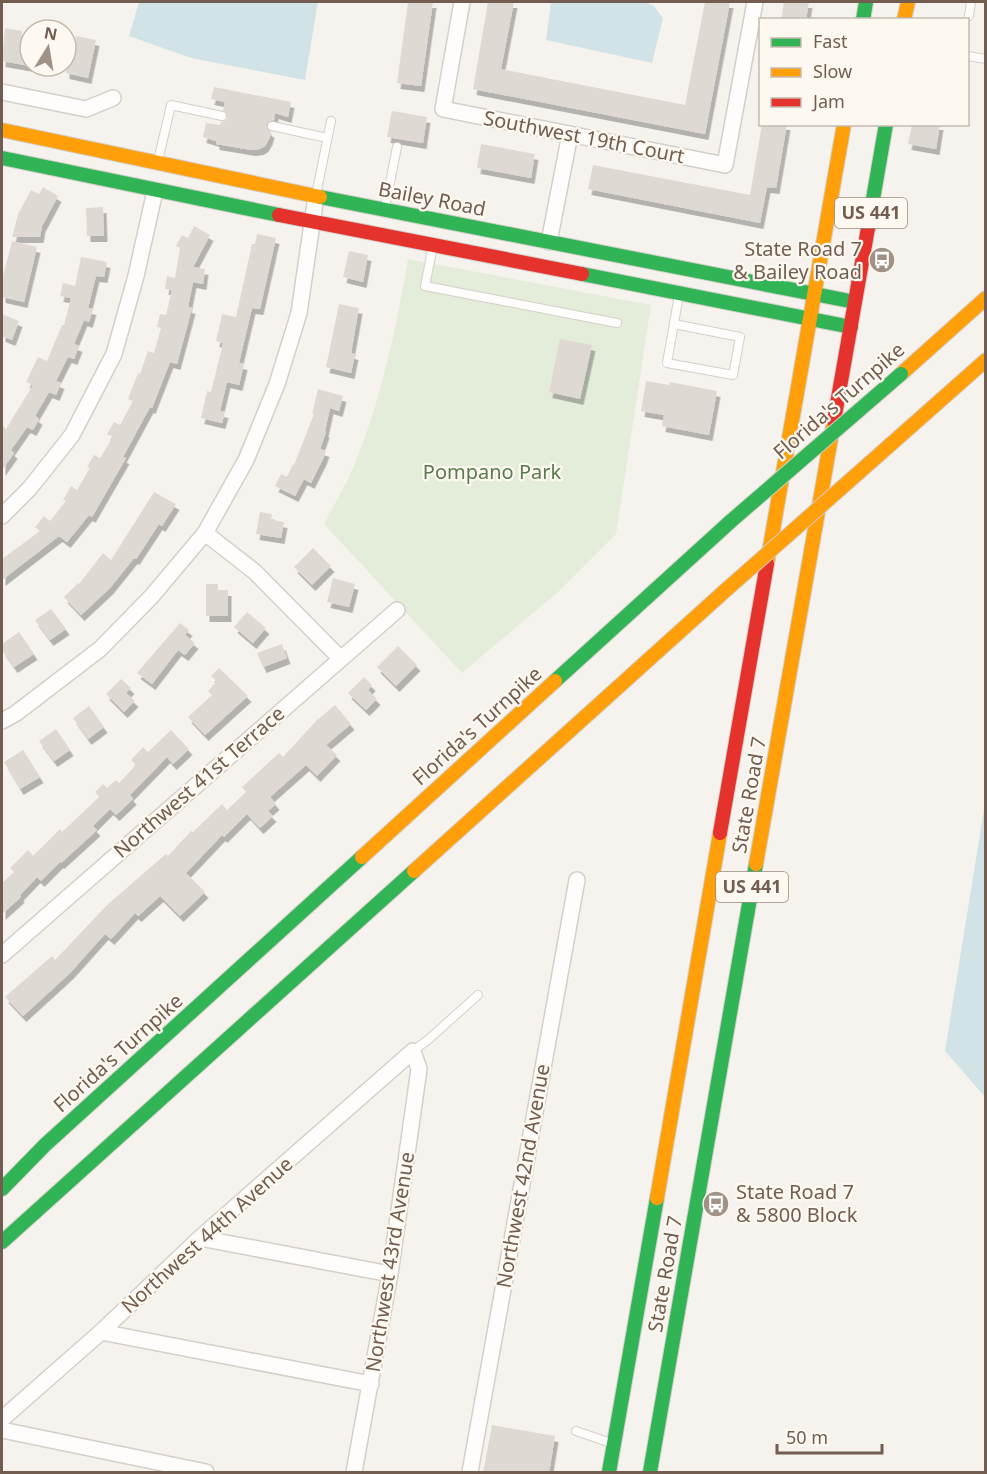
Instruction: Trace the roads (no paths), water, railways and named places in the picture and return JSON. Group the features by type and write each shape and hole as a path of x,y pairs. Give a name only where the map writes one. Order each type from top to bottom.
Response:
{"main road":[{"path":"863,18 866,2"},
{"path":"904,18 908,2"},
{"name":"State Road 7","path":"609,1473 844,126"},
{"name":"State Road 7","path":"650,1473 886,126"},
{"name":"Bailey Road","path":"2,135 158,164 813,296 855,302"},
{"path":"2,158 851,327"},
{"path":"433,244 438,220"},
{"name":"Florida's Turnpike","path":"2,1189 45,1145 731,521 986,298"},
{"path":"2,1242 727,589 986,360"},
{"path":"12,1160 45,1145"}],"street":[{"name":"Southwest 19th Court","path":"462,2 443,109 725,165 755,2"},
{"path":"2,92 86,109 113,98"},
{"path":"549,242 570,134"},
{"path":"2,516 30,488 72,435 114,354 136,276 155,190"},
{"path":"2,721 15,714 100,649 151,597 205,533 246,460 277,384 299,313 316,196"},
{"path":"205,533 255,572 340,658"},
{"name":"Northwest 41st Terrace","path":"2,955 397,610"},
{"name":"Northwest 42nd Avenue","path":"470,1473 577,880"},
{"name":"Northwest 44th Avenue","path":"2,1419 101,1332 200,1238 413,1051"},
{"name":"Northwest 43rd Avenue","path":"354,1473 390,1274 419,1069 413,1051"},
{"path":"200,1238 390,1274"},
{"path":"101,1332 371,1384"},
{"path":"2,1430 206,1473"}],"lane":[{"path":"969,16 971,2"},
{"path":"969,56 986,59"},
{"path":"158,164 171,105 222,116"},
{"path":"316,196 331,121"},
{"path":"272,126 327,138"},
{"path":"385,210 397,147"},
{"path":"433,244 425,286 618,322"},
{"path":"674,324 740,337 733,375 667,363 679,294"},
{"path":"413,1051 429,1040 478,995"},
{"path":"576,1431 614,1444"}],"place":[{"name":"State Road 7 & Bailey Road","path":"882,260"},
{"name":"State Road 7 & 5800 Block","path":"716,1204"}],"park label":[{"name":"Pompano Park","path":"492,472"}]}
